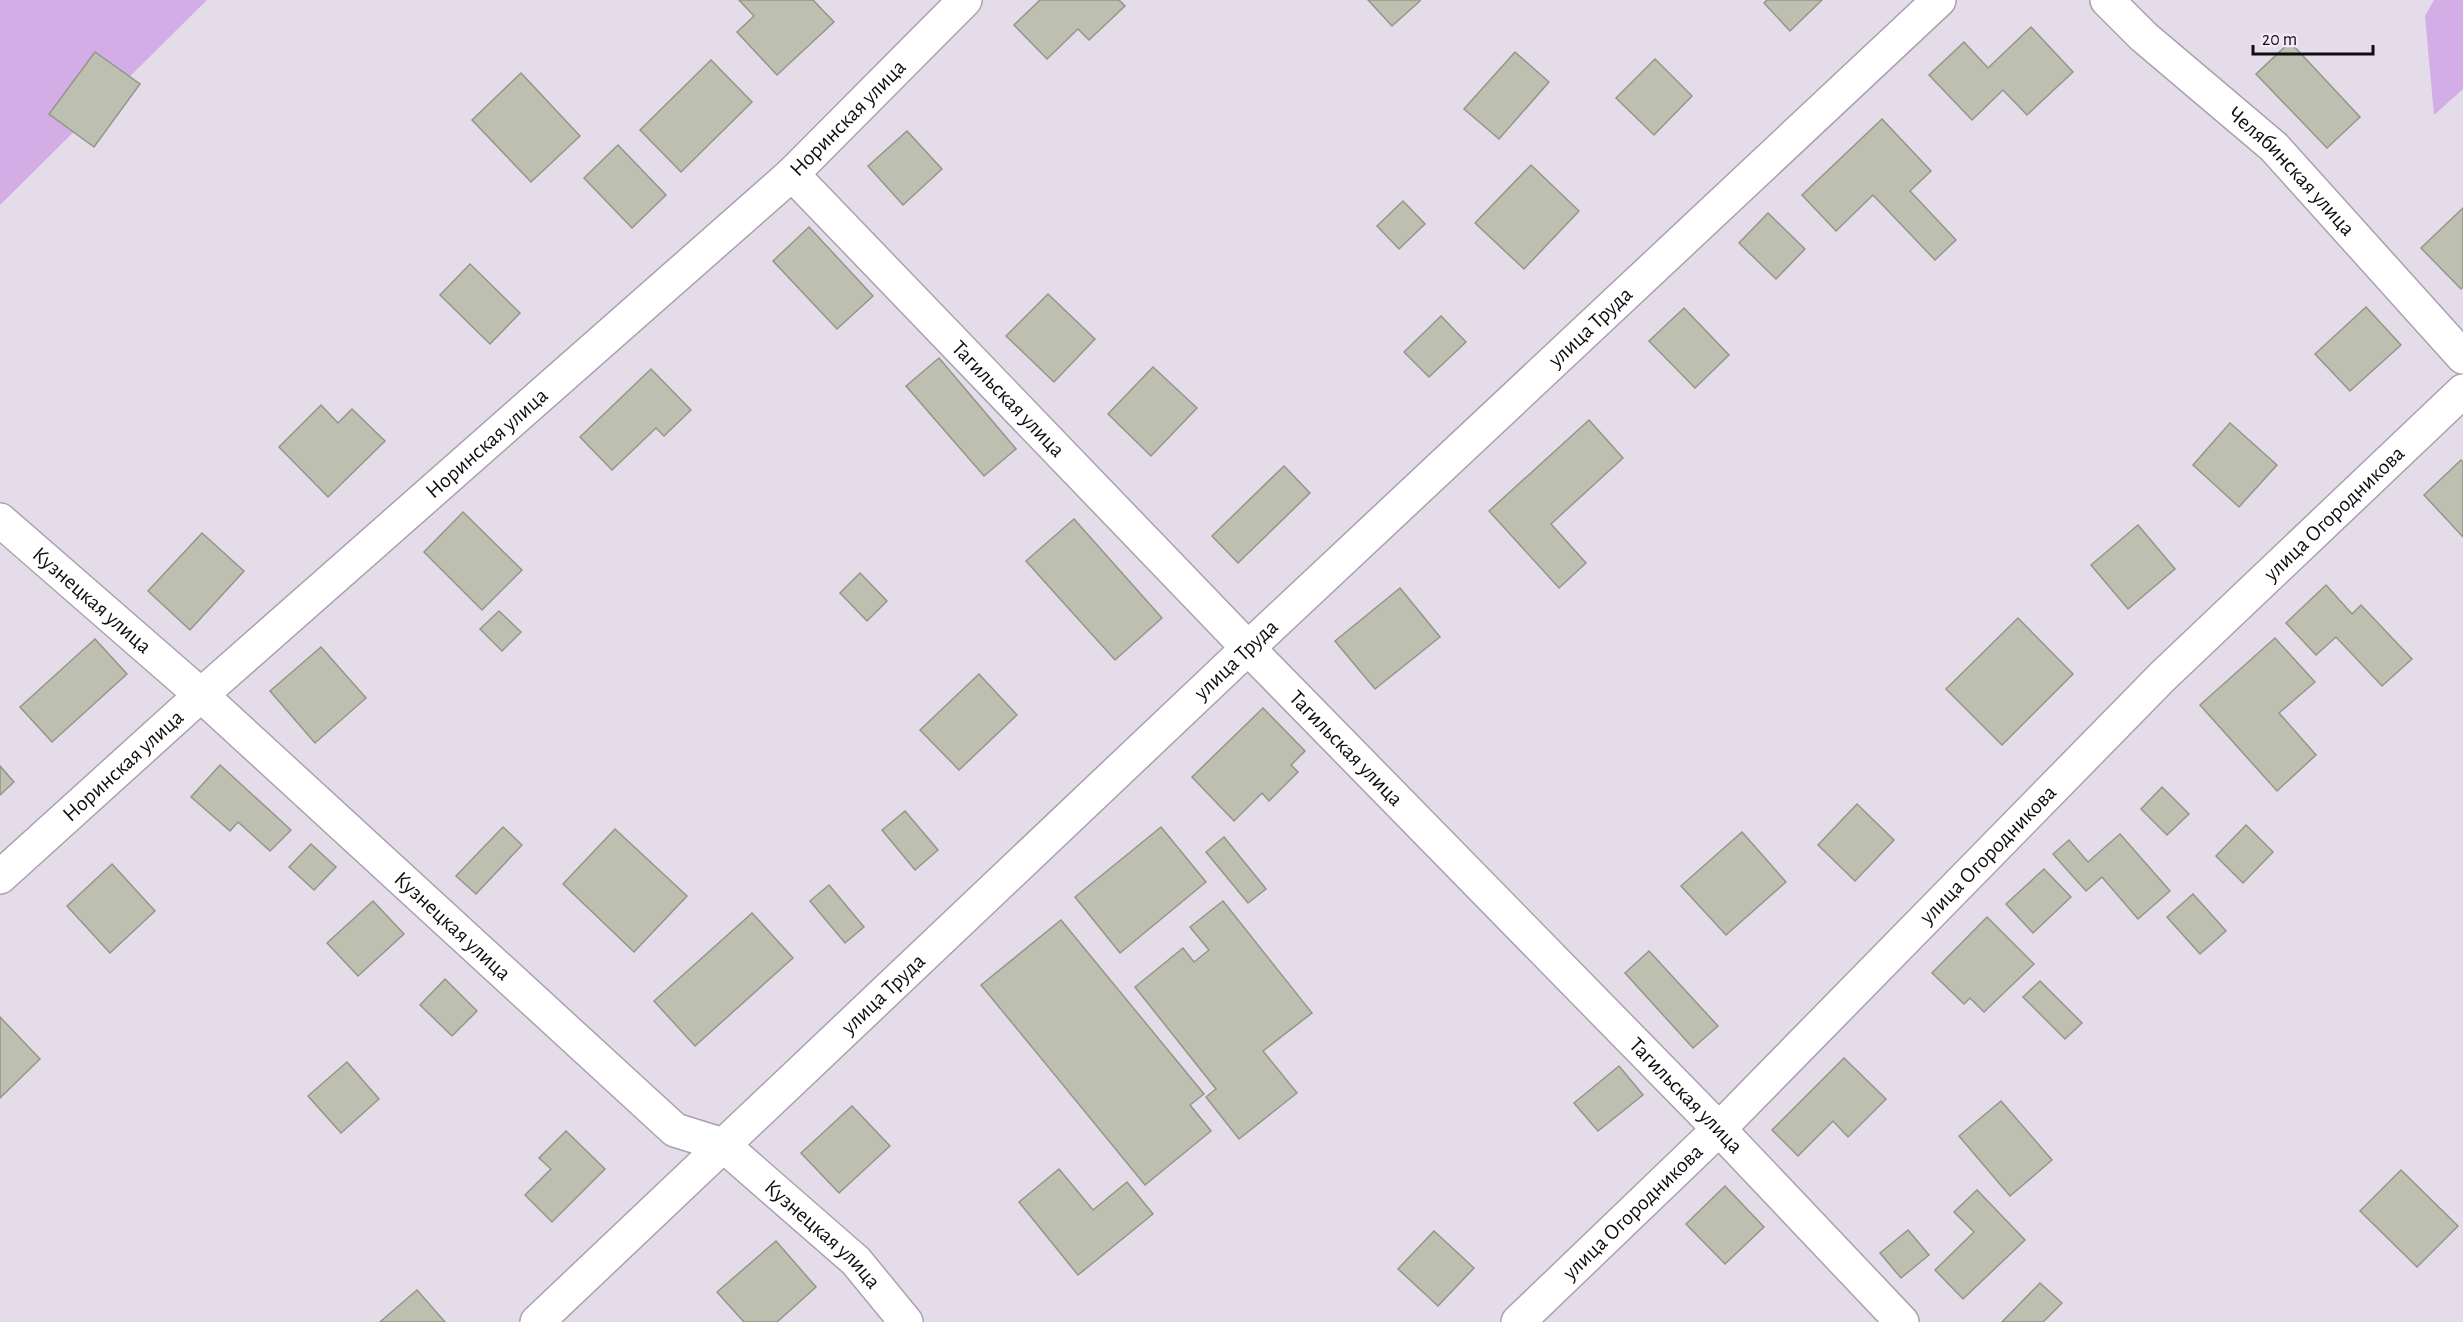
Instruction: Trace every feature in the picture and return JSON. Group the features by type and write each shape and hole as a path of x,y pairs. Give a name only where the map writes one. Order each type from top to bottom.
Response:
{"street":[{"name":"Норинская улица","path":"0,877 201,695 792,174 965,0"},
{"name":"улица Труда","path":"537,1322 1248,648 1939,0"},
{"name":"Челябинская улица","path":"2107,0 2144,37 2274,147 2463,357"},
{"name":"Тагильская улица","path":"792,174 1248,648 1719,1130 1902,1322"},
{"name":"улица Огородникова","path":"1518,1322 1719,1130 2162,677 2463,391"},
{"name":"Кузнецкая улица","path":"0,520 201,695 675,1130 723,1145 856,1261 906,1322"}],"shaded area":[{"path":"0,0 207,0 0,205"},
{"path":"2434,0 2463,0 2463,89 2434,115 2425,16"}],"building":[{"path":"739,0 813,0 834,22 777,75 737,32 754,16"},
{"path":"1040,0 1119,0 1125,6 1089,40 1078,29 1047,59 1014,25"},
{"path":"1368,0 1420,0 1420,1 1392,26"},
{"path":"1767,0 1822,0 1790,31 1764,3"},
{"path":"2031,27 2073,72 2027,115 2003,90 1972,120 1929,75 1964,42 1988,68"},
{"path":"2290,42 2360,117 2327,148 2256,74"},
{"path":"95,52 140,84 94,147 49,114"},
{"path":"1515,52 1549,82 1499,139 1464,109"},
{"path":"1655,59 1692,96 1654,135 1616,98"},
{"path":"711,60 752,102 681,172 640,130"},
{"path":"521,73 580,136 531,182 472,120"},
{"path":"1882,119 1931,171 1910,191 1956,240 1935,260 1873,195 1836,231 1802,195"},
{"path":"907,131 942,169 903,205 868,166"},
{"path":"618,145 666,195 632,228 584,178"},
{"path":"1531,165 1579,211 1524,269 1475,223"},
{"path":"1403,201 1425,224 1399,249 1377,226"},
{"path":"2463,208 2463,287 2461,289 2421,248"},
{"path":"1768,213 1805,249 1776,279 1739,243"},
{"path":"809,227 873,296 837,329 773,261"},
{"path":"470,264 520,313 490,344 440,295"},
{"path":"1048,294 1095,339 1054,382 1006,336"},
{"path":"2366,307 2401,345 2350,391 2315,354"},
{"path":"1684,308 1729,355 1695,388 1649,341"},
{"path":"1441,316 1466,342 1429,377 1404,352"},
{"path":"939,358 1016,449 984,476 906,386"},
{"path":"1153,367 1197,408 1151,456 1108,414"},
{"path":"651,369 691,410 664,436 656,428 612,470 580,437"},
{"path":"321,405 338,423 352,409 385,441 328,497 279,447"},
{"path":"1589,420 1623,458 1551,524 1586,563 1559,588 1489,511"},
{"path":"2230,423 2277,465 2239,507 2193,465"},
{"path":"2461,460 2463,462 2463,537 2424,495"},
{"path":"1284,466 1310,493 1238,563 1212,536"},
{"path":"463,512 522,570 482,610 424,552"},
{"path":"1074,519 1162,618 1115,660 1026,561"},
{"path":"2138,525 2175,569 2128,609 2091,565"},
{"path":"202,533 244,571 190,630 148,591"},
{"path":"860,573 887,601 867,621 840,593"},
{"path":"2326,585 2352,614 2361,605 2412,659 2382,686 2336,637 2316,655 2286,623"},
{"path":"1400,588 1440,637 1375,689 1335,641"},
{"path":"499,611 521,632 502,651 480,629"},
{"path":"2018,618 2073,674 2002,745 1946,689"},
{"path":"2275,638 2315,682 2279,713 2316,755 2277,791 2200,705"},
{"path":"95,639 127,674 52,742 20,707"},
{"path":"321,647 366,698 315,743 270,691"},
{"path":"979,674 1017,715 959,770 920,730"},
{"path":"1263,708 1305,751 1291,765 1298,772 1269,801 1262,793 1234,821 1192,777"},
{"path":"220,765 291,830 270,851 238,822 230,831 191,797"},
{"path":"0,766 14,782 0,795"},
{"path":"2162,787 2189,814 2167,835 2141,809"},
{"path":"1857,804 1894,840 1855,881 1818,845"},
{"path":"905,811 938,850 915,870 882,830"},
{"path":"2246,825 2273,852 2243,883 2216,856"},
{"path":"503,827 522,845 476,894 456,876"},
{"path":"1161,827 1206,882 1120,953 1075,897"},
{"path":"615,829 687,896 634,952 563,884"},
{"path":"1742,832 1786,882 1726,935 1681,886"},
{"path":"2120,834 2170,891 2138,919 2102,877 2086,891 2053,854 2069,840 2088,862"},
{"path":"1224,837 1266,889 1248,903 1206,852"},
{"path":"311,844 336,867 314,890 289,867"},
{"path":"112,864 155,911 110,953 67,906"},
{"path":"2044,869 2071,897 2033,933 2006,904"},
{"path":"829,885 864,927 845,943 810,901"},
{"path":"2193,894 2226,931 2200,954 2167,917"},
{"path":"373,901 404,934 358,976 327,943"},
{"path":"1223,901 1312,1013 1263,1051 1297,1093 1239,1139 1206,1097 1216,1089 1135,987 1183,948 1194,962 1209,950 1190,927"},
{"path":"752,913 793,958 695,1046 654,1001"},
{"path":"1987,917 2034,964 1984,1012 1970,998 1964,1004 1932,973"},
{"path":"1061,920 1204,1094 1190,1105 1211,1131 1145,1185 981,985"},
{"path":"1649,951 1718,1026 1693,1048 1625,973"},
{"path":"445,979 477,1011 452,1036 420,1005"},
{"path":"2040,981 2082,1023 2065,1039 2023,997"},
{"path":"0,1017 40,1059 0,1098"},
{"path":"1844,1058 1886,1099 1848,1137 1833,1121 1798,1156 1772,1130"},
{"path":"347,1062 379,1099 341,1133 308,1096"},
{"path":"1619,1066 1643,1095 1598,1131 1574,1103"},
{"path":"2001,1101 2052,1160 2010,1196 1959,1136"},
{"path":"852,1106 890,1146 839,1193 801,1153"},
{"path":"566,1131 605,1169 552,1222 525,1195 551,1169 539,1158"},
{"path":"1059,1169 1093,1210 1127,1182 1153,1214 1078,1275 1019,1202"},
{"path":"2401,1170 2458,1226 2417,1267 2360,1211"},
{"path":"1725,1186 1764,1227 1725,1264 1686,1224"},
{"path":"1977,1190 2025,1240 1963,1299 1935,1270 1974,1232 1954,1212"},
{"path":"1908,1230 1929,1255 1901,1278 1880,1253"},
{"path":"1434,1231 1474,1268 1438,1306 1398,1269"},
{"path":"776,1241 816,1287 777,1322 744,1322 717,1292"},
{"path":"2040,1283 2062,1303 2043,1322 2002,1322"},
{"path":"417,1290 445,1322 380,1322"}]}
